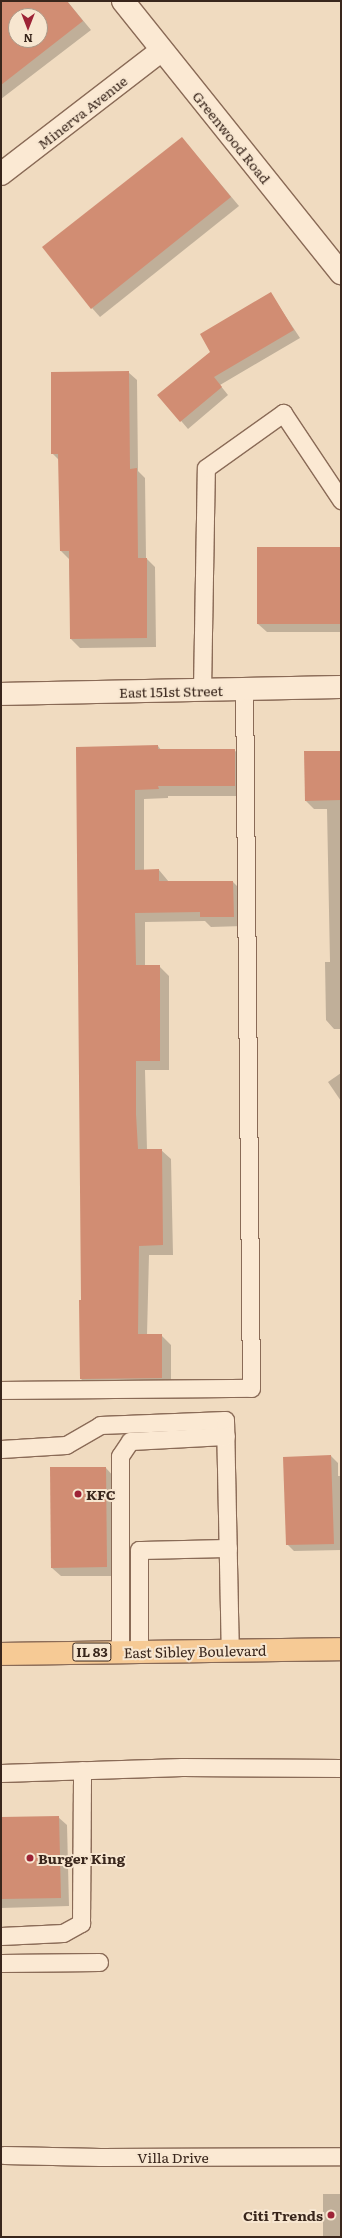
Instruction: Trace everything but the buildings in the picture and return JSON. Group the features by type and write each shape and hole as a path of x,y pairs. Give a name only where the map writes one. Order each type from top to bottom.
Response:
{"main road":[{"name":"East Sibley Boulevard","path":"1,1654 341,1649"}],"street":[{"name":"Greenwood Road","path":"123,1 341,273"},
{"name":"Minerva Avenue","path":"1,174 162,50"},
{"name":"East 151st Street","path":"1,694 341,686"}],"lane":[{"path":"202,690 206,468 283,413 341,500"},
{"path":"1,1390 251,1388 244,689"},
{"path":"1,1449 66,1445 100,1425 225,1420 230,1650"},
{"path":"130,1652 120,1456 130,1441 226,1436"},
{"path":"130,1652 139,1550 228,1548"},
{"path":"1,1774 182,1767 341,1768"},
{"path":"1,1936 63,1933 81,1923 82,1770"},
{"path":"1,1963 99,1962"},
{"name":"Villa Drive","path":"4,2155 100,2158 341,2156"}],"place":[{"name":"KFC","path":"78,1494"},
{"name":"Burger King","path":"30,1858"},
{"name":"Citi Trends","path":"331,2215"}]}
